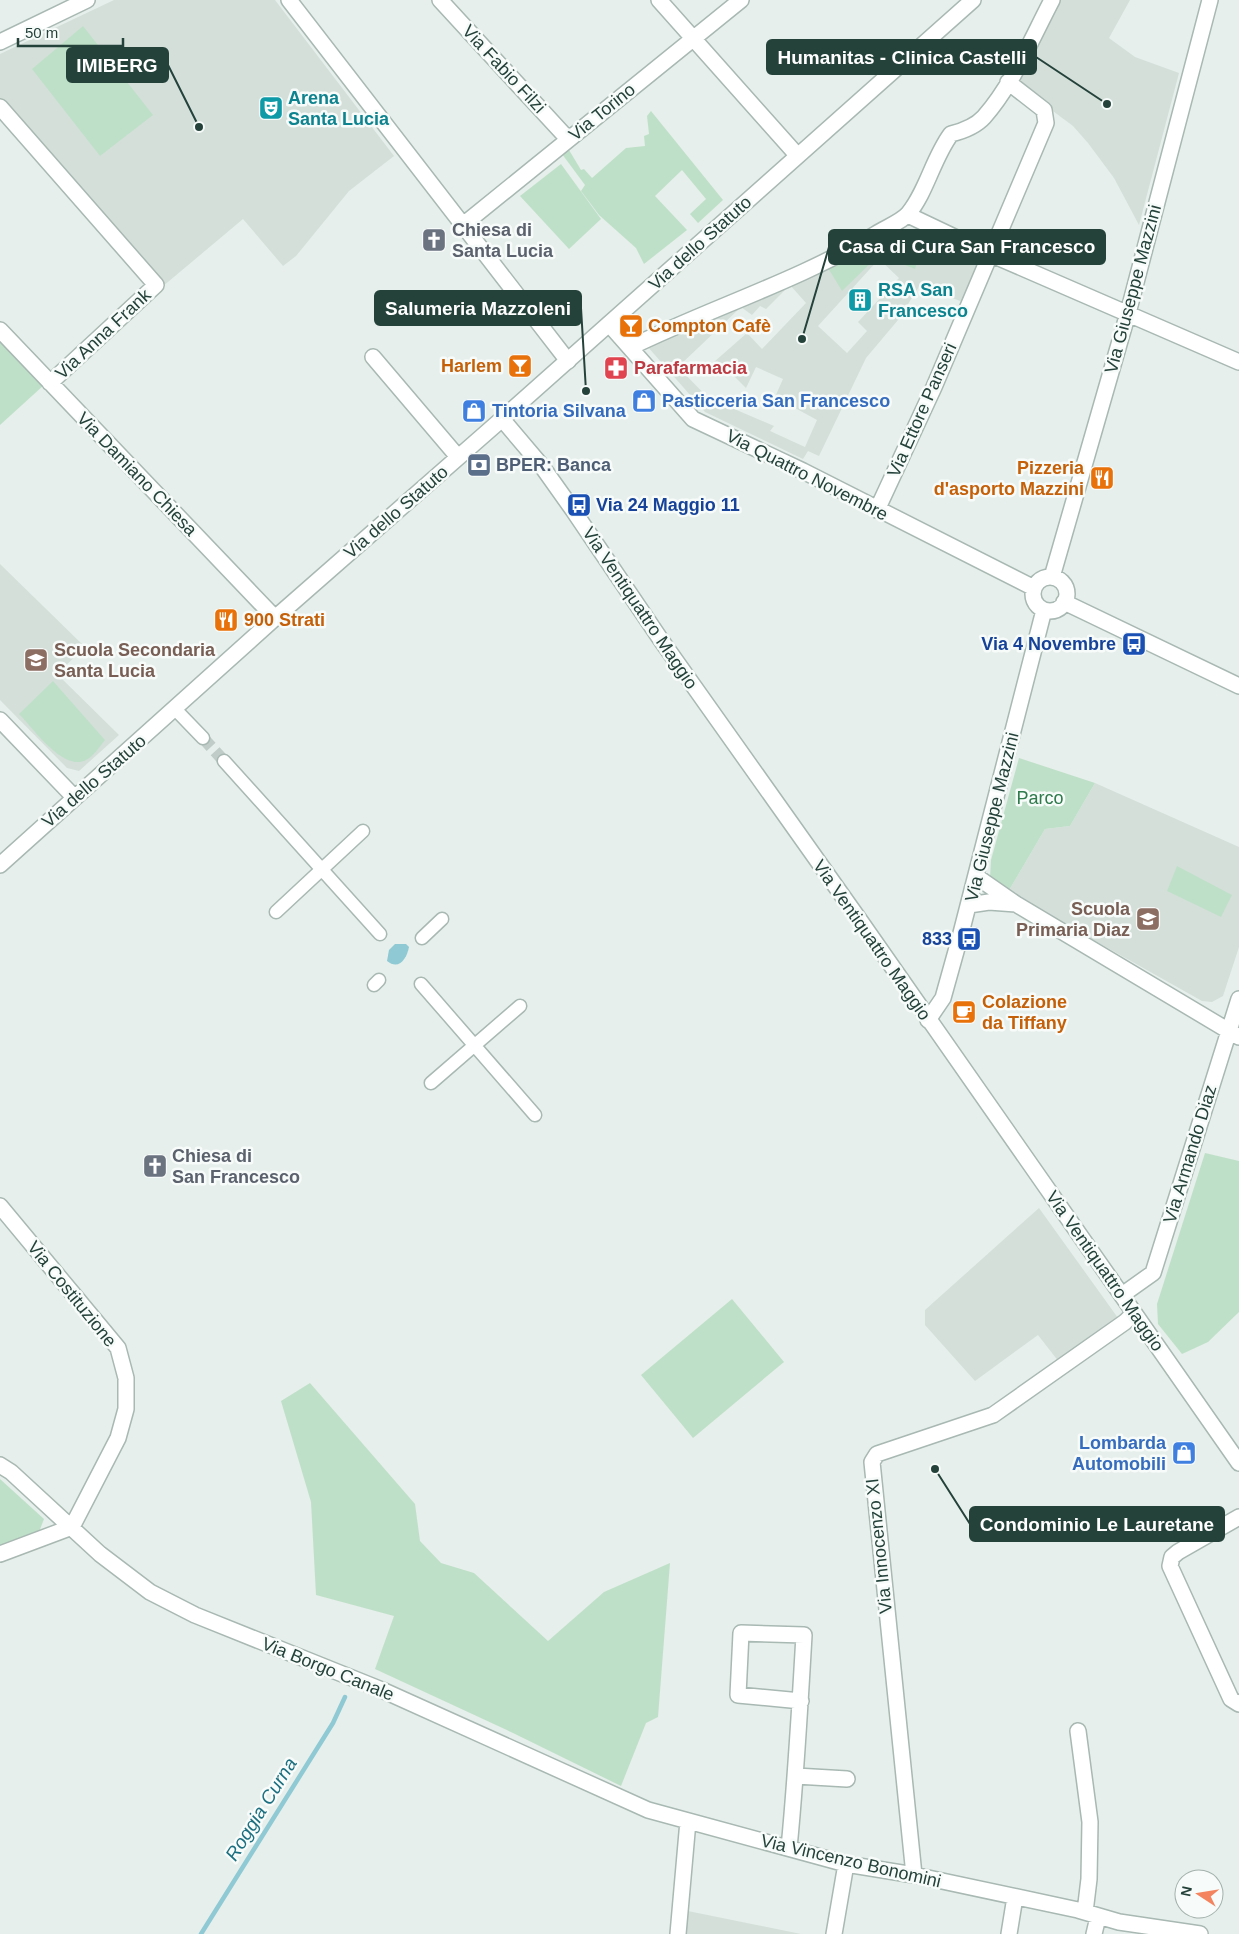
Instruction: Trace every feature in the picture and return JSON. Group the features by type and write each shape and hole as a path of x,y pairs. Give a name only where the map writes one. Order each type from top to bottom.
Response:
{"street":[{"path":"0,42 87,0"},
{"path":"289,0 568,361"},
{"name":"Via Fabio Filzi","path":"440,0 568,139"},
{"path":"659,0 797,155"},
{"name":"Via Torino","path":"463,226 741,0"},
{"name":"Via dello Statuto","path":"0,865 74,797 112,772 176,709 275,618 568,361 973,0"},
{"path":"631,348 817,265 864,241 908,215 928,179 940,149 951,134 967,130 984,117 1008,82 1052,0"},
{"name":"Via Giuseppe Mazzini","path":"1052,577 1128,313 1210,0"},
{"name":"Via Ettore Panseri","path":"877,510 934,387 1046,123 1044,110 1008,82"},
{"name":"Via Anna Frank","path":"0,107 156,284 50,383"},
{"path":"908,215 990,254 1239,362"},
{"name":"Via Quattro Novembre","path":"609,324 694,418 1034,588"},
{"name":"Via Damiano Chiesa","path":"0,330 275,618"},
{"path":"372,358 458,457"},
{"name":"Via Ventiquattro Maggio","path":"502,419 541,465 573,510 661,640 1239,1463"},
{"path":"1052,577 1060,580 1065,587 1064,602 1056,610 1044,610 1034,602 1034,588 1041,580 1052,577"},
{"path":"1064,602 1239,686"},
{"name":"Via Giuseppe Mazzini","path":"928,1020 942,998 970,905 1044,610"},
{"path":"176,709 202,738"},
{"path":"0,720 74,797"},
{"path":"224,761 380,934"},
{"path":"276,912 363,831"},
{"path":"977,877 1016,904 1234,1033"},
{"path":"970,905 989,902 1016,904"},
{"path":"422,938 442,919"},
{"path":"422,984 536,1115"},
{"name":"Via Armando Diaz","path":"1122,1295 1153,1273 1234,1033 1239,999"},
{"path":"431,1083 520,1006"},
{"name":"Via Costituzione","path":"0,1206 118,1348 126,1378 126,1409 118,1438 97,1482 72,1527"},
{"name":"Via Innocenzo XI","path":"914,1875 872,1462 877,1454 993,1415 1125,1322 1134,1313"},
{"name":"Via Borgo Canale","path":"0,1465 11,1472 123,1573 150,1592 195,1615 382,1690 648,1810 688,1821"},
{"path":"1239,1516 1178,1552 1172,1557 1170,1566 1230,1699 1239,1704"},
{"path":"0,1554 72,1527"},
{"path":"789,1848 796,1776 801,1702 804,1635 741,1632 738,1696 801,1702"},
{"path":"1078,1731 1090,1822 1089,1879 1094,1934"},
{"path":"796,1776 847,1779"},
{"path":"678,1934 688,1821"},
{"name":"Via Vincenzo Bonomini","path":"688,1821 846,1864 914,1875 1091,1914 1200,1934"},
{"path":"834,1934 846,1864"},
{"path":"1009,1934 1014,1897"}],"shaded area":[{"path":"114,0 275,0 394,156 349,191 296,256 283,266 243,219 162,287 0,98 0,54"},
{"path":"1060,0 1130,0 1109,38 1135,57 1179,73 1139,225 1114,178 1088,143 1073,126 1014,82"},
{"path":"909,232 937,246 982,263 965,303 920,285 898,320 866,358 819,456 808,451 803,459 705,412 647,346 793,281 854,258 898,233","holes":["879,259 899,278 858,322 867,331 847,353 818,326","790,285 806,303 762,349 747,333 714,362 724,373 729,371 746,388 756,367 783,379 775,397 817,420 805,447 770,431 774,426 725,405 718,408 678,367 741,307 752,315 760,306 766,309"]},
{"name":"Scuola Secondaria Santa Lucia","path":"0,564 85,647 57,674 119,735 79,771 67,768 0,700"},
{"name":"Scuola Primaria Diaz","path":"1095,783 1239,847 1239,947 1223,996 1212,1002 1202,1001 1008,892 1045,829 1070,826"},
{"path":"1039,1208 1118,1318 1059,1362 1038,1335 975,1381 925,1325 925,1310"},
{"path":"683,1910 801,1934 683,1934"}],"green space":[{"path":"83,26 153,115 100,156 32,69"},
{"path":"651,111 723,200 698,223 690,214 706,199 682,170 655,196 687,230 644,264 636,248 599,215 581,191 585,185 562,154 569,150 581,170 584,169 592,178 626,148 645,146 644,136 649,134 647,116"},
{"path":"561,164 601,219 569,249 520,196"},
{"path":"909,232 925,239 915,269 879,255 842,291 828,268 854,258 898,233"},
{"path":"0,342 44,385 0,425"},
{"path":"53,681 105,740 89,759 77,762 68,760 58,754 40,738 19,714"},
{"name":"Parco","path":"1019,758 1095,783 1070,826 1045,829 1008,892 990,878 991,860"},
{"path":"1177,866 1232,895 1221,917 1167,891"},
{"path":"1205,1153 1239,1161 1239,1312 1208,1342 1182,1354 1158,1324 1157,1304"},
{"path":"732,1299 784,1362 693,1438 641,1375"},
{"path":"310,1383 415,1504 420,1541 441,1563 474,1573 548,1641 604,1592 670,1563 658,1717 646,1723 621,1786 375,1669 394,1616 316,1595 311,1502 281,1401"},
{"path":"0,1479 44,1519 39,1532 0,1548"}],"water":[{"path":"395,944 406,944 409,947 402,962 395,965 387,961 389,950"}],"waterway":[{"name":"Roggia Curna","path":"201,1934 333,1723 345,1697"}],"tunnel":[{"path":"203,738 224,761"}],"place":[{"name":"Humanitas - Clinica Castelli","path":"1107,104"},
{"name":"Arena Santa Lucia","path":"271,108"},
{"name":"IMIBERG","path":"199,127"},
{"name":"Chiesa di Santa Lucia","path":"434,240"},
{"name":"RSA San Francesco","path":"860,300"},
{"name":"Compton Cafè","path":"631,326"},
{"name":"Casa di Cura San Francesco","path":"802,339"},
{"name":"Harlem","path":"520,366"},
{"name":"Parafarmacia","path":"616,368"},
{"name":"Salumeria Mazzoleni","path":"586,391"},
{"name":"Pasticceria San Francesco","path":"644,401"},
{"name":"Tintoria Silvana","path":"474,411"},
{"name":"BPER: Banca","path":"479,465"},
{"name":"Pizzeria d'asporto Mazzini","path":"1102,478"},
{"name":"Via 24 Maggio 11","path":"579,505"},
{"name":"900 Strati","path":"226,620"},
{"name":"Via 4 Novembre","path":"1134,644"},
{"name":"Scuola Secondaria Santa Lucia","path":"36,660"},
{"name":"Scuola Primaria Diaz","path":"1148,919"},
{"name":"833","path":"969,939"},
{"name":"Colazione da Tiffany","path":"964,1012"},
{"name":"Chiesa di San Francesco","path":"155,1166"},
{"name":"Lombarda Automobili","path":"1184,1453"},
{"name":"Condominio Le Lauretane","path":"935,1469"}]}
